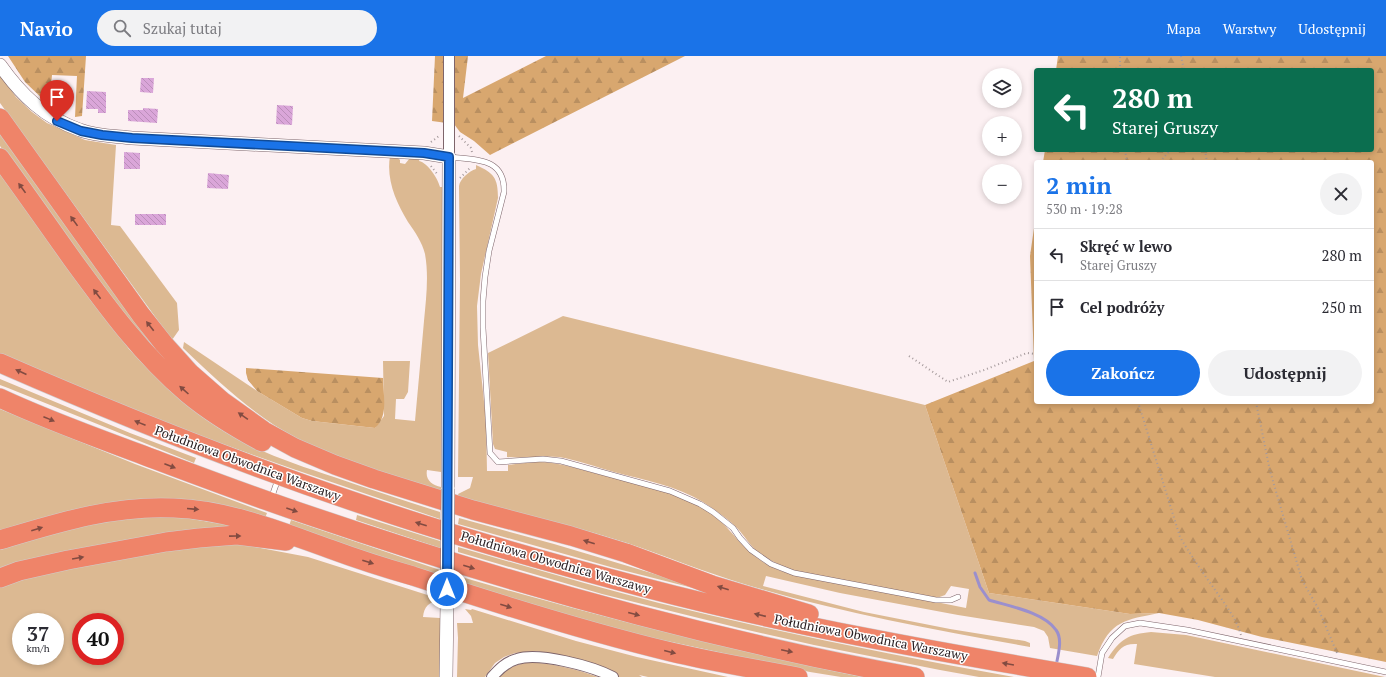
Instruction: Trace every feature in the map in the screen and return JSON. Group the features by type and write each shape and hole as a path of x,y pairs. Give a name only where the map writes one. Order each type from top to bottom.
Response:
{"highway":[{"path":"0,118 141,315 164,344 190,372 217,396 264,431 295,448 335,465 419,493 626,553 712,585 773,604 949,654"},
{"path":"0,158 97,294 137,345 165,374 189,395 234,427 290,455 314,465 351,477 419,493"},
{"name":"Południowa Obwodnica Warszawy","path":"0,363 156,429 279,475 413,521 534,557 645,588 782,620 949,654 1087,677"},
{"path":"0,398 88,435 270,502 428,555 618,610 775,649 915,677"},
{"path":"0,540 78,517 114,510 143,507 207,511 241,518 279,530 331,550 564,624 673,653 798,677"},
{"path":"0,578 19,571 68,560 166,542 199,538 237,535 331,550"}],"street":[{"path":"446,677 449,56"},
{"path":"0,65 18,89 42,112 57,121 81,131 132,138 424,153 449,157"},
{"path":"492,677 498,670 511,661 526,657 536,657 590,667 613,677"}],"lane":[{"path":"449,157 482,160 492,164 502,175 504,184 504,192 485,277 483,301 483,328 490,454 498,462 543,459 561,461 674,493 700,504 714,512 733,528 751,550 771,564 794,573 936,600 951,600 958,597"},
{"path":"270,502 279,475"},
{"path":"1098,677 1102,653 1112,638 1125,626 1140,623 1187,630 1386,672"}],"path":[{"path":"1120,56 1120,68"},
{"path":"1181,56 1184,68"},
{"path":"427,145 442,133"},
{"path":"456,134 472,148 472,152"},
{"path":"1162,160 1168,152"},
{"path":"431,166 440,178"},
{"path":"909,356 948,382 1027,353 1034,354"},
{"path":"1139,404 1180,536 1228,609 1238,627 1242,641"},
{"path":"1256,404 1270,471 1302,580 1318,608 1340,662"}],"shaded area":[{"path":"0,74 16,97 32,112 47,123 85,140 116,145 111,225 120,226 177,303 179,330 172,340 0,103"},
{"path":"0,130 182,374 155,354 38,199 0,146"},
{"path":"390,156 398,158 400,163 405,164 410,158 420,158 419,161 429,168 440,187 443,187 443,362 441,472 427,470 427,477 430,482 441,487 441,491 355,464 293,436 274,425 238,398 183,348 184,342 257,391 302,418 312,421 375,428 384,416 383,361 410,361 408,392 404,399 396,399 395,419 415,421 426,296 426,262 422,245 396,199 389,174"},
{"path":"476,165 494,177 498,191 498,198 481,274 477,306 478,345 486,420 487,471 508,471 508,465 546,462 568,466 672,493 712,514 722,522 758,559 781,571 966,608 969,589 951,586 945,595 937,598 797,572 777,564 759,553 725,517 693,496 660,484 566,458 507,457 507,452 495,449 493,444 488,353 563,316 925,405 989,593 1130,614 1159,613 1128,620 1114,628 1102,644 1097,656 1050,648 1048,637 1044,631 1034,627 958,615 840,593 766,576 763,586 864,612 950,629 1025,641 1030,643 1030,647 886,620 779,594 729,579 642,548 459,496 458,494 470,488 473,477 458,477 460,280 459,186 465,176 476,169"},
{"path":"0,174 129,349 160,381 193,410 230,435 259,450 304,467 440,512 440,519 288,467 137,412 0,354"},
{"path":"0,379 130,433 196,458 194,463 0,385"},
{"path":"0,409 135,464 267,513 265,518 204,504 0,534"},
{"path":"357,515 440,541 440,548 356,520"},
{"path":"162,516 186,518 228,525 228,530 0,569 0,550 96,522"},
{"path":"459,518 554,544 705,589 705,591 614,568 458,524"},
{"path":"291,520 440,570 440,577 289,526"},
{"path":"239,544 308,557 440,599 440,601 430,603 428,605 423,617 440,618 440,677 0,677 0,587 29,578 187,547"},
{"path":"458,547 609,590 703,614 836,643 1014,677 979,677 814,645 739,628 602,594 458,552"},
{"path":"458,576 659,631 862,677 841,677 810,672 648,637 592,623 458,582"},
{"path":"465,609 472,609 576,641 637,657 728,677 648,677 639,675 642,677 619,677 572,658 536,651 515,653 504,657 495,663 485,677 457,677 457,623 473,623 471,616"},
{"path":"1151,632 1186,635 1385,677 1215,677 1134,664 1137,644 1122,647 1113,659 1108,658 1121,642 1137,634"},
{"path":"531,662 565,667 598,677 499,677 509,668"}],"green space":[{"path":"8,56 86,56 82,116 75,117 77,76 52,75 49,105 25,82"},
{"path":"435,56 468,56 463,98 546,56 685,56 490,155 474,141 460,132 454,124 432,121"},
{"path":"1058,56 1386,56 1386,662 1262,637 1198,620 1159,613 1130,614 989,593 925,405 1034,361 1034,404 1374,404 1374,160 1043,160 1045,152 1374,152 1374,68 1056,68"},
{"path":"1034,228 1034,361 1030,256"},
{"path":"246,368 383,378 384,411 382,418 375,428 312,421 302,418 257,391 248,380"}],"building":[{"path":"141,78 154,78 153,93 140,92"},
{"path":"87,91 106,92 106,113 98,113 98,109 86,109"},
{"path":"277,105 293,106 292,125 276,124"},
{"path":"143,108 158,109 157,123 128,121 128,110 143,110"},
{"path":"124,152 140,153 140,169 124,169"},
{"path":"208,173 229,175 228,189 207,188"},
{"path":"135,214 166,214 166,225 135,225"}],"waterway":[{"path":"975,573 980,587 989,600 1035,614 1056,630 1060,642 1056,666"}],"route":[{"path":"57,121 81,131 132,138 424,153 449,157 447,589"}]}
